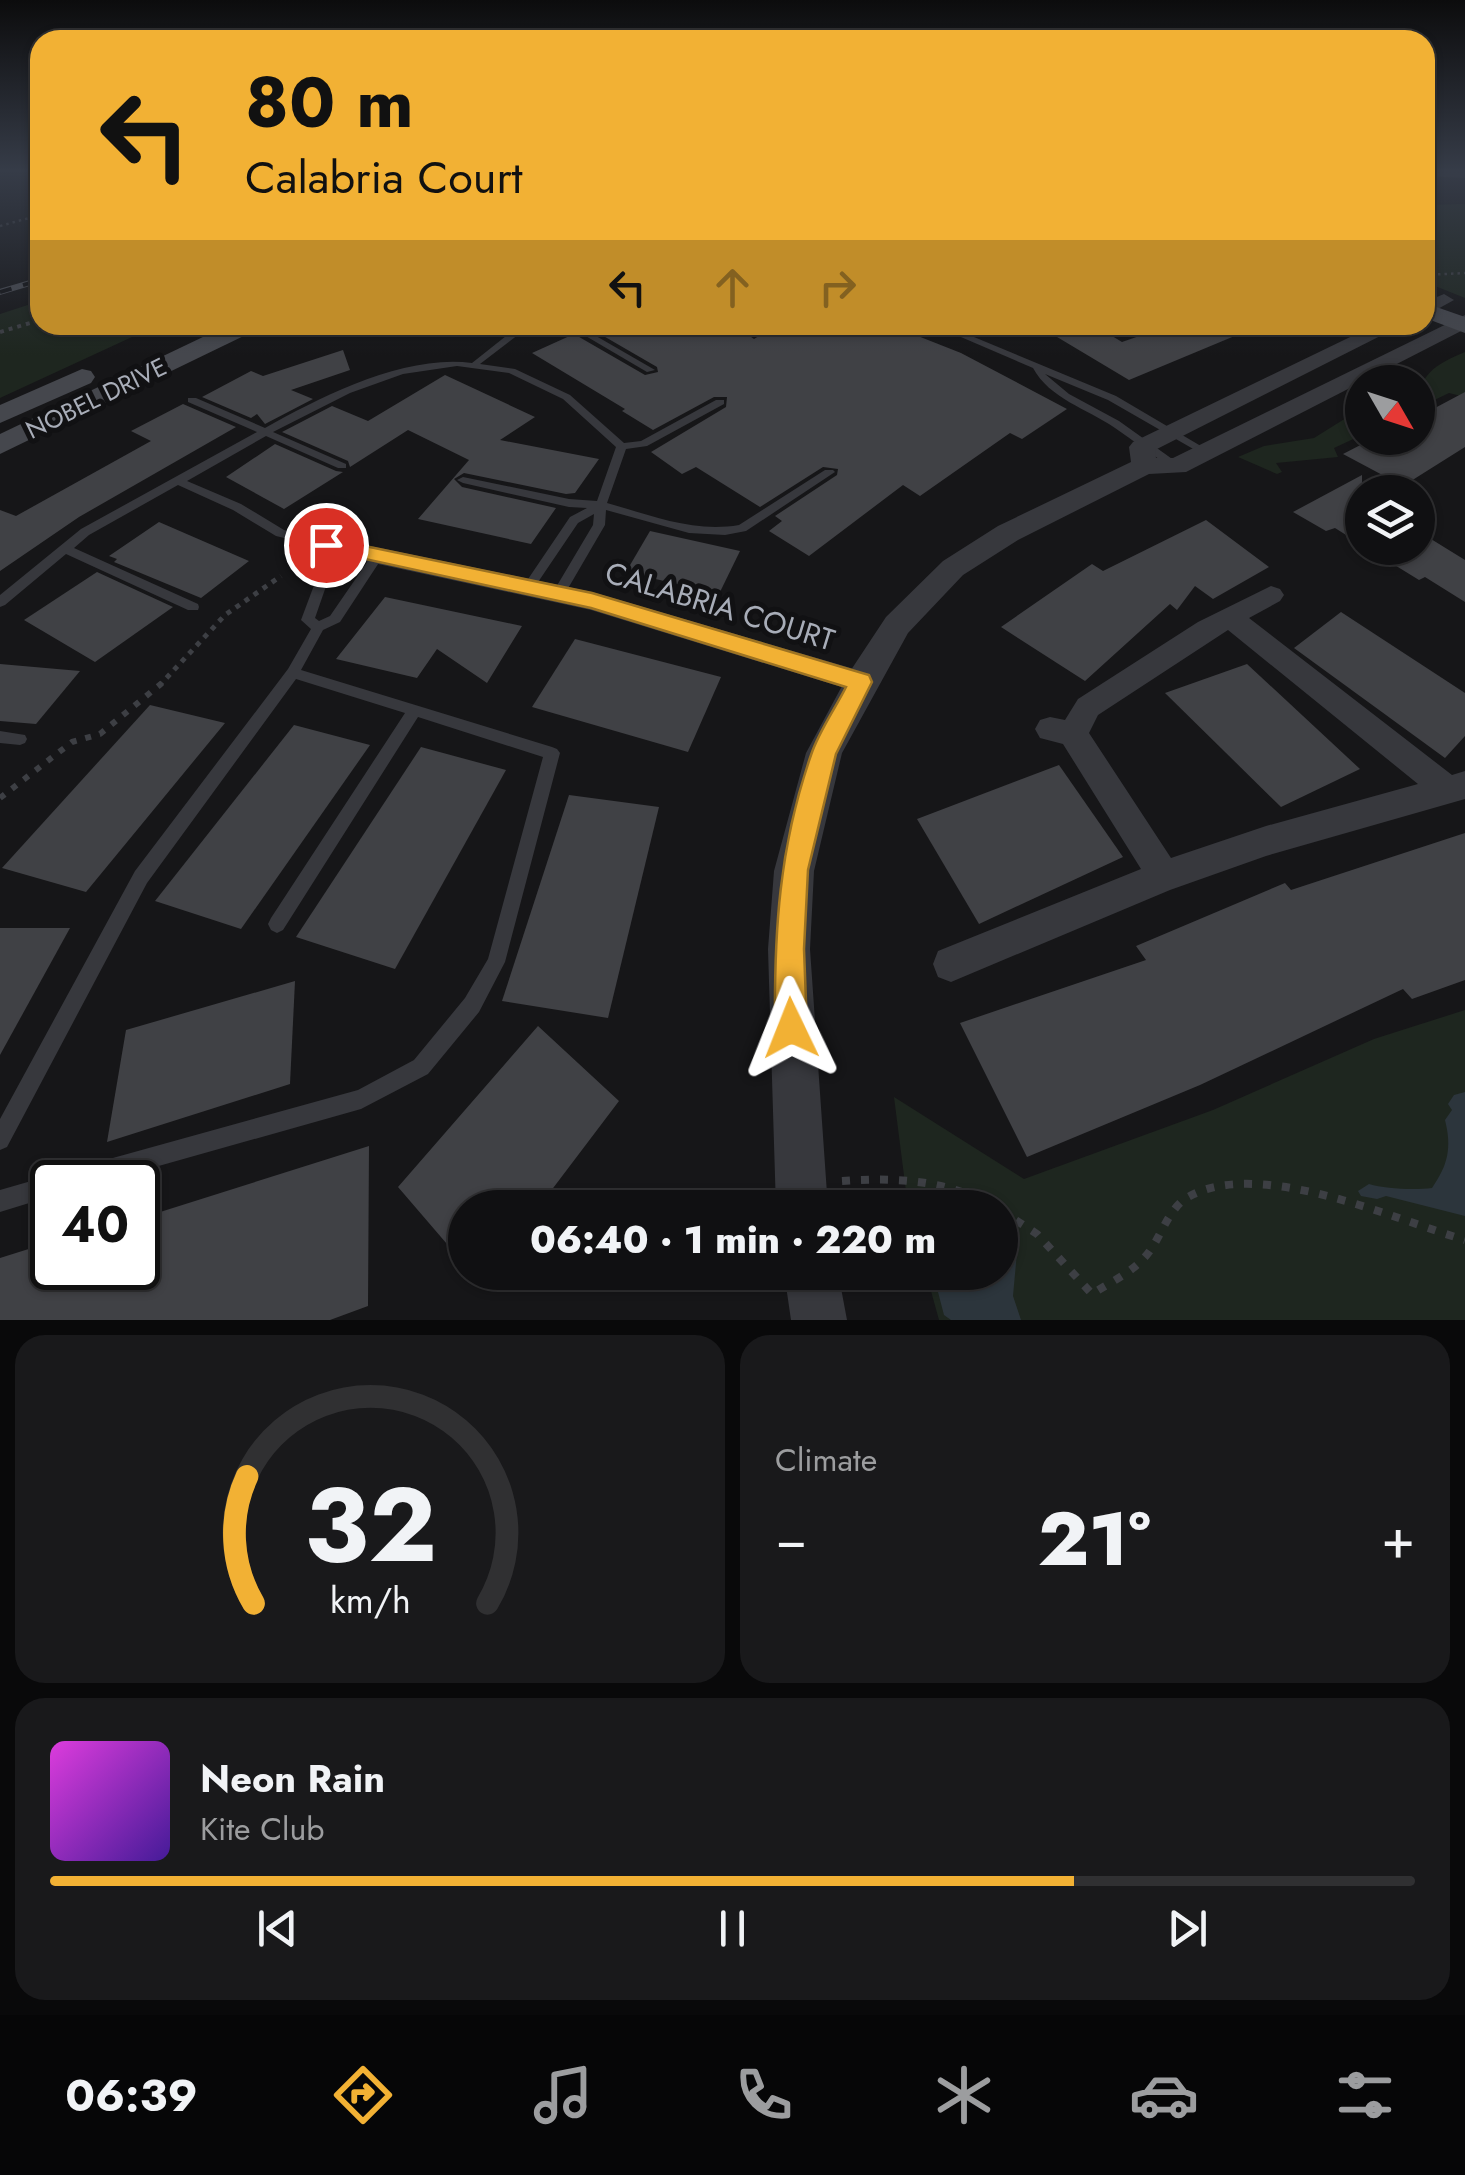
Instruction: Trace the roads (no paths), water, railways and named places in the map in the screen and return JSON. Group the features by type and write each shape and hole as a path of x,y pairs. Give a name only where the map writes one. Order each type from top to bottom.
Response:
{"main road":[{"name":"NOBEL DRIVE","path":"0,415 171,335"},
{"name":"NOBEL DRIVE","path":"0,446 227,335"}],"street":[{"path":"801,1190 789,949 794,870 824,754 860,682 897,626 953,568 1143,456 1169,432 1371,335"},
{"path":"1143,456 1177,466 1407,335"},
{"name":"CALABRIA COURT","path":"326,545 558,594 860,682"},
{"path":"1164,876 1062,732 1088,707 1207,629 1272,595"},
{"path":"1232,618 1457,788"},
{"path":"951,964 1164,876 1266,841 1457,788"}],"lane":[{"path":"476,362 510,335"},
{"path":"588,335 650,370"},
{"path":"960,335 1112,398 1206,452"},
{"path":"3,595 86,532 269,432 358,385 423,366 476,362 518,371 591,412 622,446"},
{"path":"1037,369 1045,383 1125,430 1143,456"},
{"path":"192,400 342,466"},
{"path":"622,446 643,444 720,402"},
{"path":"558,594 598,525 601,504 622,446"},
{"path":"463,480 569,503 601,504 707,532 727,532 742,528 829,472"},
{"path":"178,482 236,506 280,533 326,545 325,572 308,620 318,627"},
{"path":"528,588 574,520 601,504"},
{"path":"64,548 193,607"},
{"path":"0,1140 141,877 293,673 318,627 334,618 376,558"},
{"path":"144,1160 360,1099 421,1066 472,1005 496,962 552,753 293,673"},
{"path":"277,924 415,710"},
{"path":"0,737 20,739"},
{"path":"0,1201 30,1192"}],"railway":[{"path":"0,292 30,283"}]}
